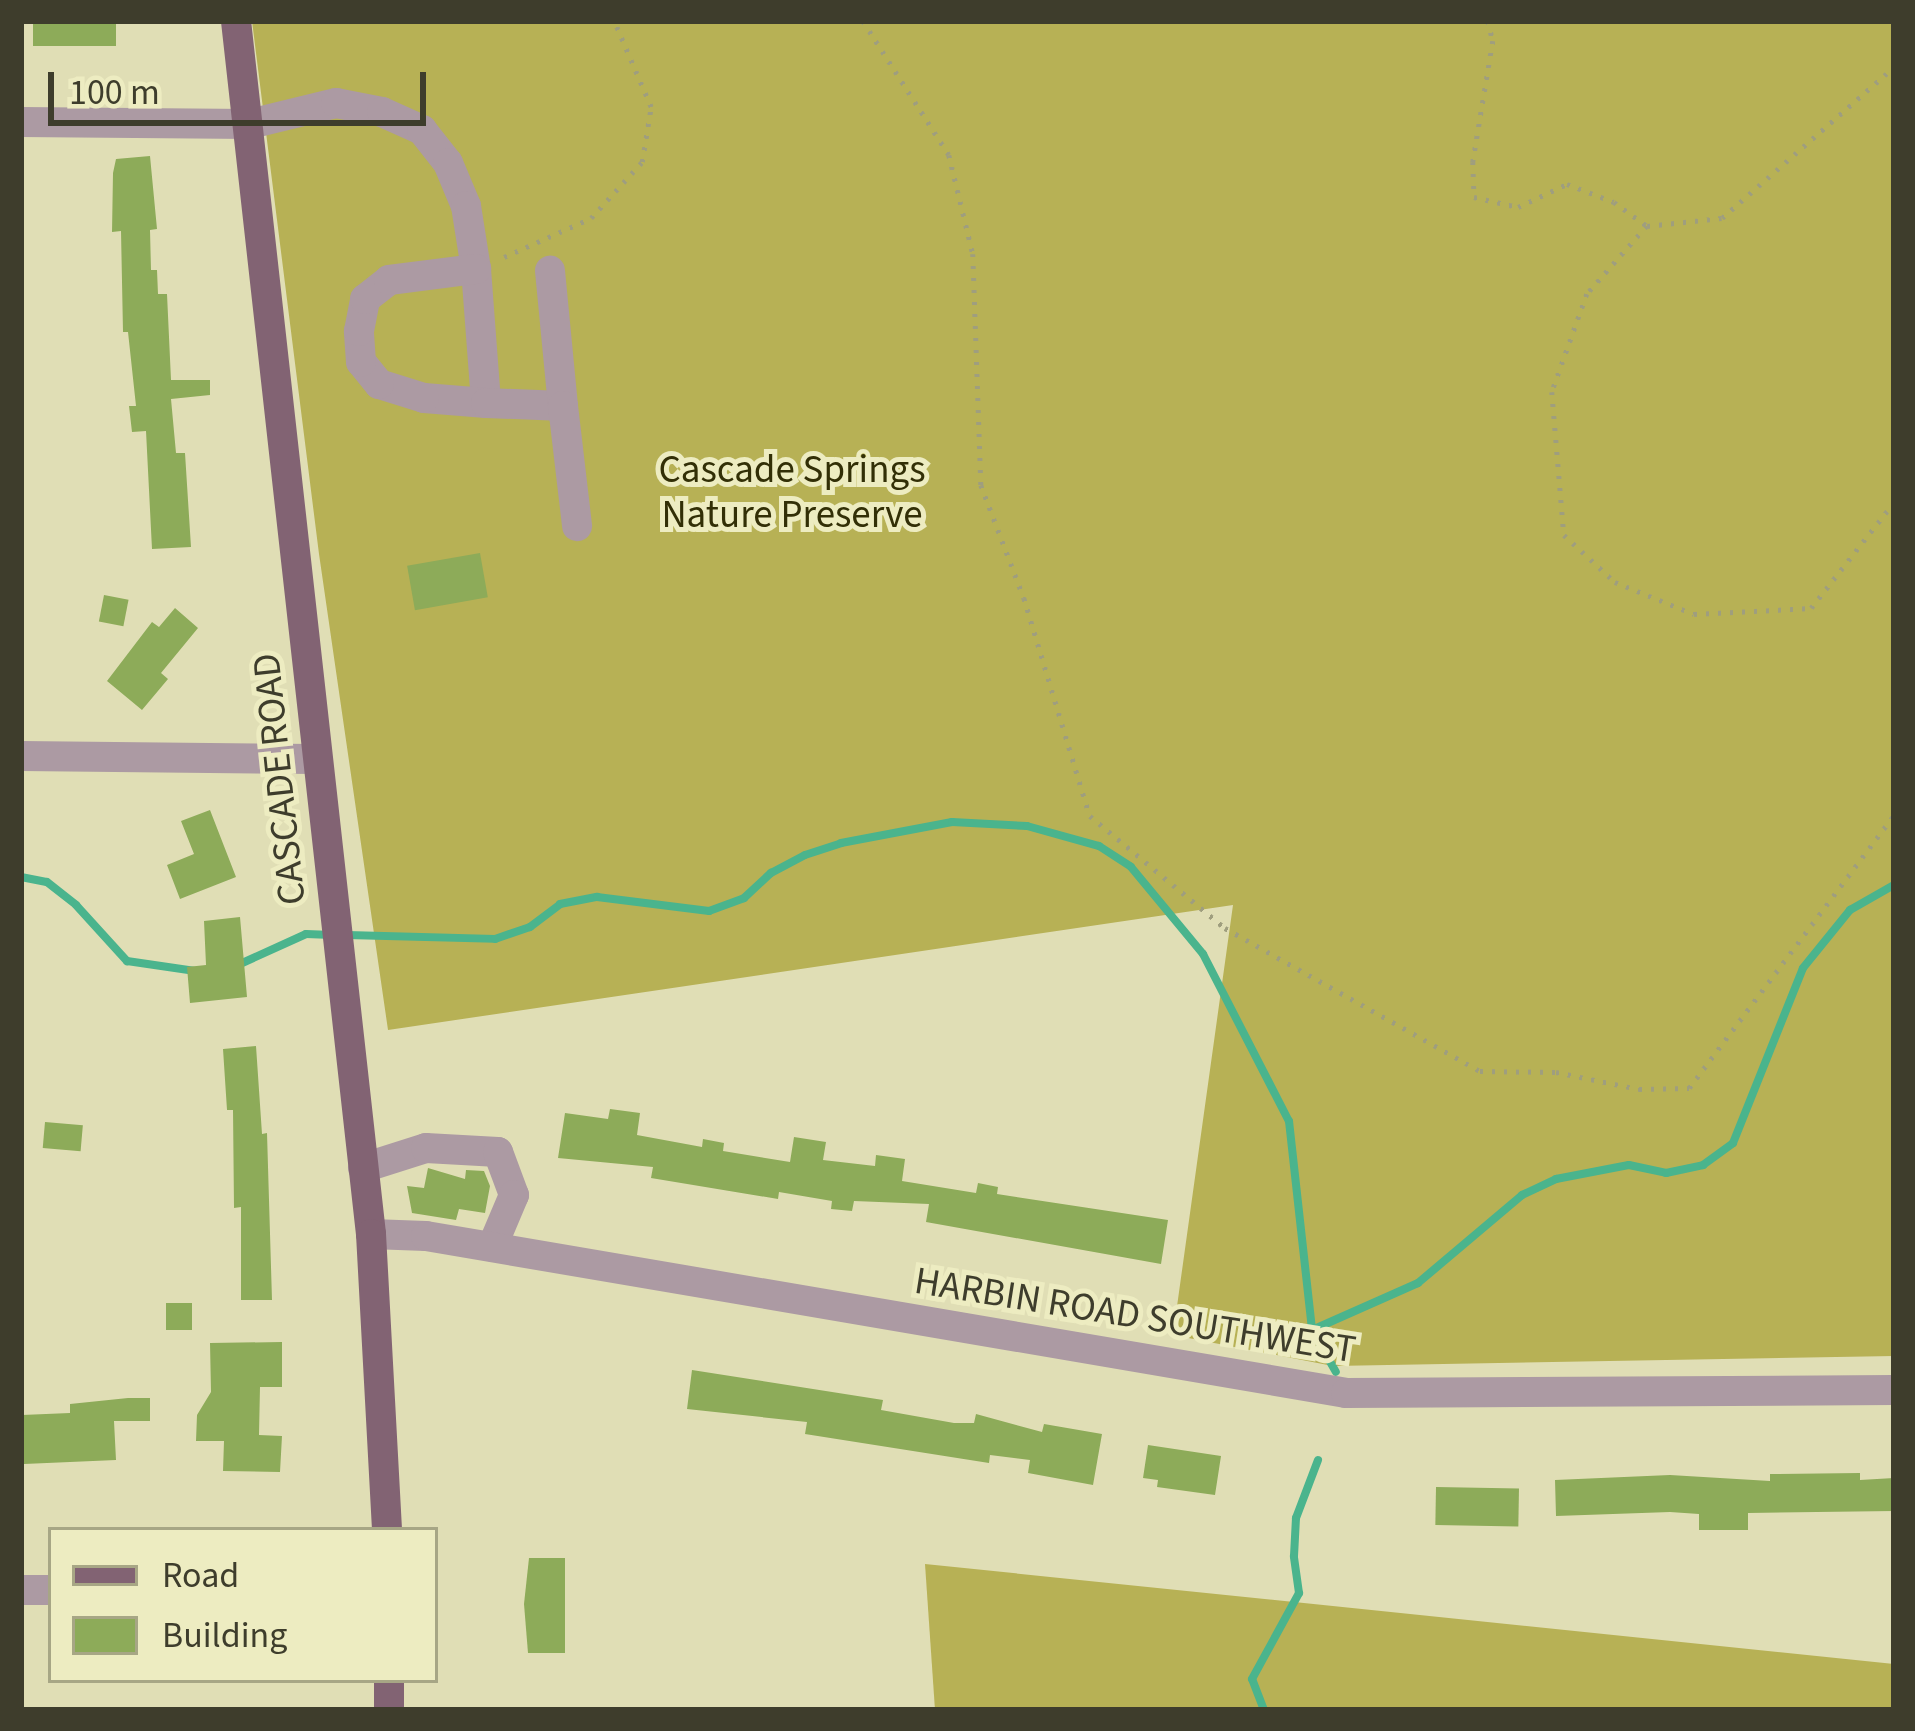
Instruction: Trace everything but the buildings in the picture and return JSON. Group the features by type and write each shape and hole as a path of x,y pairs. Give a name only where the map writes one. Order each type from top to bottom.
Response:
{"main road":[{"name":"CASCADE ROAD","path":"236,21 371,1234 387,1527"}],"street":[{"path":"21,122 250,124 335,103 382,112 422,130 448,164 466,206 476,268 486,403"},
{"path":"476,268 389,280 365,299 359,332 362,362 379,384 424,398 563,406"},
{"path":"550,271 577,526"},
{"path":"21,756 316,759"},
{"path":"363,1168 426,1148 498,1152 514,1195 492,1247"},
{"name":"HARBIN ROAD SOUTHWEST","path":"371,1234 426,1236 1346,1393 1894,1390"}],"path":[{"path":"476,268 590,218 641,162 651,106 614,21"},
{"path":"863,21 949,155 973,254 981,485 1024,598 1090,816 1225,928 1480,1071 1556,1072 1639,1089 1689,1088 1894,815"},
{"path":"1488,21 1493,41 1473,162 1474,197 1518,207 1567,184 1614,202 1647,226 1722,218 1894,67"},
{"path":"1647,226 1587,294 1552,392 1564,535 1615,582 1694,614 1811,608 1894,502"}],"green space":[{"name":"Cascade Springs Nature Preserve","path":"252,21 1894,21 1894,1356 1333,1366 1173,1335 1233,905 388,1030 319,554"},
{"path":"925,1564 1894,1664 1894,1710 935,1710"}],"waterway":[{"path":"347,935 495,939 530,927 560,904 597,897 709,911 744,898 771,873 805,855 841,843 952,822 1027,826 1099,846 1131,867 1203,954 1289,1121 1312,1330 1336,1372"},
{"path":"21,877 47,882 76,905 127,961 195,971"},
{"path":"1312,1330 1418,1283 1522,1195 1556,1179 1629,1165 1666,1173 1703,1165 1733,1143 1803,968 1850,910 1894,885"},
{"path":"240,964 306,934 332,935"},
{"path":"1264,1710 1252,1679 1299,1593 1296,1518 1318,1460"}]}
